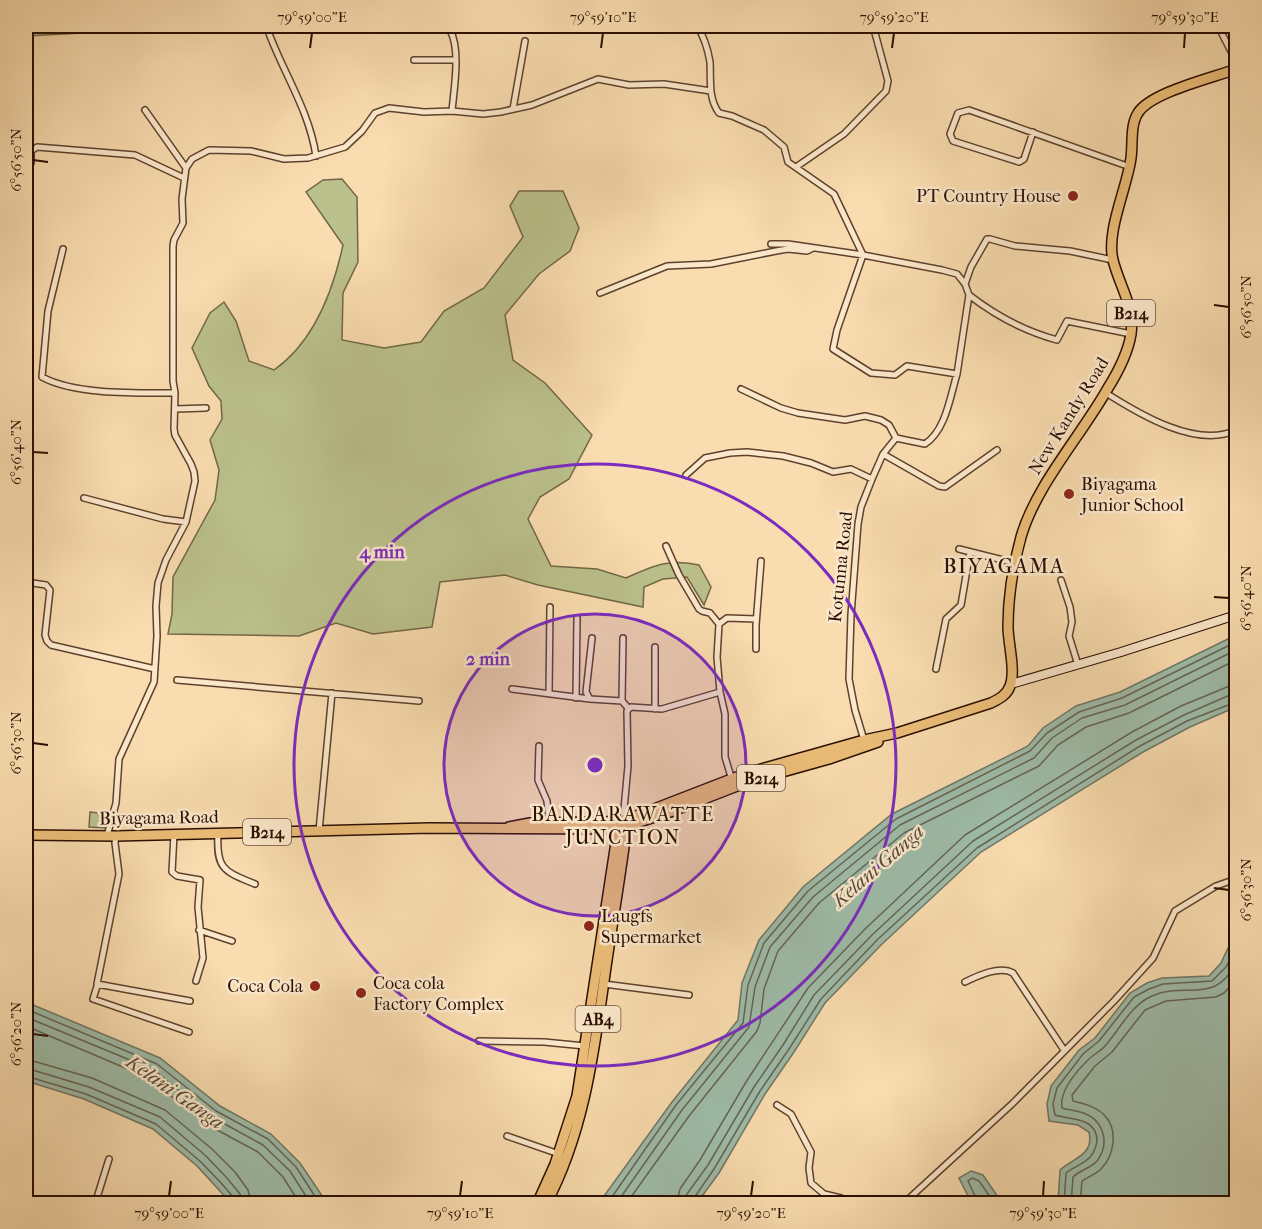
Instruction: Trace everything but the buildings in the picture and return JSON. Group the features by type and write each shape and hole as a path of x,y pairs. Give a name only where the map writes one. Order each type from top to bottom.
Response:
{"main road":[{"name":"New Kandy Road","path":"1011,684 1008,616 1015,563 1024,526 1033,507 1106,393 1122,361 1131,334 1130,307 1113,260 1113,232 1130,167 1136,117 1141,109 1156,98 1236,69"},
{"path":"1011,684 1236,615"},
{"name":"B214","path":"623,823 733,783 991,704 1002,697 1011,684"},
{"name":"Biyagama Road","path":"26,835 112,836 509,827 549,822 623,823"},
{"name":"Biyagama Road","path":"509,827 530,830 623,823"},
{"name":"AB4","path":"546,1203 587,1089 599,983 623,823"},
{"name":"AB4","path":"537,1203 562,1155 577,1096 599,983"}],"street":[{"path":"697,26 709,58 711,91 714,106 719,113 764,130 784,147 788,162 834,194 863,255 837,330 833,350 871,373 895,375 908,366 957,374"},
{"path":"796,167 844,134 886,91 888,81 875,33 876,26"},
{"path":"1218,26 1236,61"},
{"path":"267,28 298,97 310,129 316,156"},
{"path":"450,30 455,39 452,111"},
{"path":"513,109 525,42"},
{"path":"414,60 455,60"},
{"path":"189,1032 93,999 119,874 112,836 119,759 154,682 158,583 166,560 186,522 192,497 194,472 176,435 173,357 173,246 183,223 186,168 192,159 209,150 251,151 284,159 316,156 345,147 362,131 375,113 389,108 483,114 532,105 598,79 629,85 664,84 711,91"},
{"path":"145,110 186,168"},
{"path":"1033,132 1024,159 1019,162 952,141 950,134 958,113 969,110 1033,132 1130,167"},
{"path":"26,166 31,163 32,151 37,147 135,155 184,178"},
{"path":"965,284 971,267 987,239 1015,246 1070,250 1113,260"},
{"path":"741,389 781,408 798,413 845,420 865,416 881,420 889,425 896,438 925,444 930,441 945,414 957,374 969,295 965,284 957,274 863,255 771,244"},
{"path":"600,293 667,266 711,264 776,251 807,251 813,248"},
{"path":"63,249 48,311 42,377 52,382 95,391 175,393"},
{"path":"969,295 993,314 1038,335 1058,340 1067,321 1131,334"},
{"path":"1106,393 1157,422 1194,434 1212,436 1229,434 1236,430"},
{"path":"175,409 206,408"},
{"name":"Kotunna Road","path":"865,744 851,694 849,652 858,524 861,507 872,478 883,454 896,438"},
{"path":"883,454 939,486 945,487 951,485 959,476 997,450"},
{"path":"686,475 705,458 747,452 783,456 811,463 833,472 851,469 872,478"},
{"path":"84,498 163,519 186,522"},
{"path":"666,546 684,585 699,609 710,613 719,624 717,657 720,692 725,714 724,757 733,783"},
{"path":"959,549 1015,563"},
{"path":"936,669 946,619 961,605 970,552"},
{"path":"756,649 760,561"},
{"path":"1061,580 1070,607 1072,622 1069,636 1078,665"},
{"path":"26,582 46,585 50,590 45,634 46,641 51,645 155,669"},
{"path":"549,694 550,607"},
{"path":"576,698 577,618"},
{"path":"719,624 727,618 756,619"},
{"path":"590,699 586,692 592,638"},
{"path":"623,638 622,701 629,709 662,709 686,704 720,692"},
{"path":"655,647 655,709"},
{"path":"177,680 419,701"},
{"path":"512,689 576,698 622,701"},
{"path":"319,831 332,693"},
{"path":"623,823 628,766 627,714 629,709"},
{"path":"26,737 30,750 26,776"},
{"path":"539,746 538,780 547,801 549,822"},
{"path":"218,833 217,854 221,864 230,874 255,884"},
{"path":"174,834 172,872 177,876 200,880 198,907 203,958 196,981"},
{"path":"903,1203 1012,1104 1114,1001 1153,958 1175,911 1216,886 1236,879"},
{"path":"199,930 232,941"},
{"path":"964,982 1001,970 1013,973 1064,1050"},
{"path":"98,982 97,984 190,1001"},
{"path":"599,983 689,995"},
{"path":"479,1041 544,1042 586,1046"},
{"path":"777,1105 791,1114 811,1152 809,1168 811,1183 824,1194 841,1198 846,1203"},
{"path":"507,1136 562,1155"},
{"path":"95,1203 110,1159"}],"green space":[{"path":"26,26 130,26 121,31 27,36"},
{"path":"342,179 357,197 358,262 343,293 342,340 384,348 421,342 444,311 484,288 523,237 510,206 519,191 563,191 579,228 570,251 539,274 505,315 513,360 545,383 592,435 569,479 540,497 528,519 551,566 597,569 626,578 661,564 679,562 699,565 711,587 704,605 687,577 663,579 644,587 643,607 538,585 505,575 440,582 432,627 373,634 336,623 299,636 168,634 172,614 173,577 215,500 219,470 210,440 222,419 221,401 209,386 192,348 210,313 224,302 236,321 249,361 274,370 300,345 320,314 334,280 343,245 306,192 323,180"},
{"path":"90,812 106,814 105,828 89,827"}],"water":[{"name":"Kelani Ganga","path":"1236,635 1236,707 1190,727 1143,752 981,852 881,945 825,1003 765,1094 719,1173 697,1203 599,1203 672,1102 738,1020 742,983 759,940 803,887 892,814 1028,746 1043,728 1076,706 1120,692"},
{"path":"1236,944 1236,1203 1058,1203 1060,1170 1086,1151 1090,1140 1089,1132 1078,1125 1049,1121 1047,1104 1051,1086 1079,1050 1095,1038 1130,993 1147,983 1162,978 1209,976 1221,963 1228,948"},
{"name":"Kelani Ganga","path":"26,1002 160,1058 220,1106 271,1134 300,1163 327,1203 231,1203 197,1166 153,1129 84,1099 26,1081"},
{"path":"971,1171 983,1175 1002,1203 959,1203 969,1198 959,1178"},
{"path":"931,1197 959,1203 916,1203"}],"place":[{"name":"PT Country House","path":"1073,196"},
{"name":"Biyagama Junior School","path":"1069,494"},
{"name":"Laugfs Supermarket","path":"589,926"},
{"name":"Coca Cola","path":"315,986"},
{"name":"Coca cola Factory Complex","path":"361,993"}],"district":[{"name":"BIYAGAMA","path":"1004,566"},
{"name":"BANDARAWATTE JUNCTION","path":"623,826"}]}
